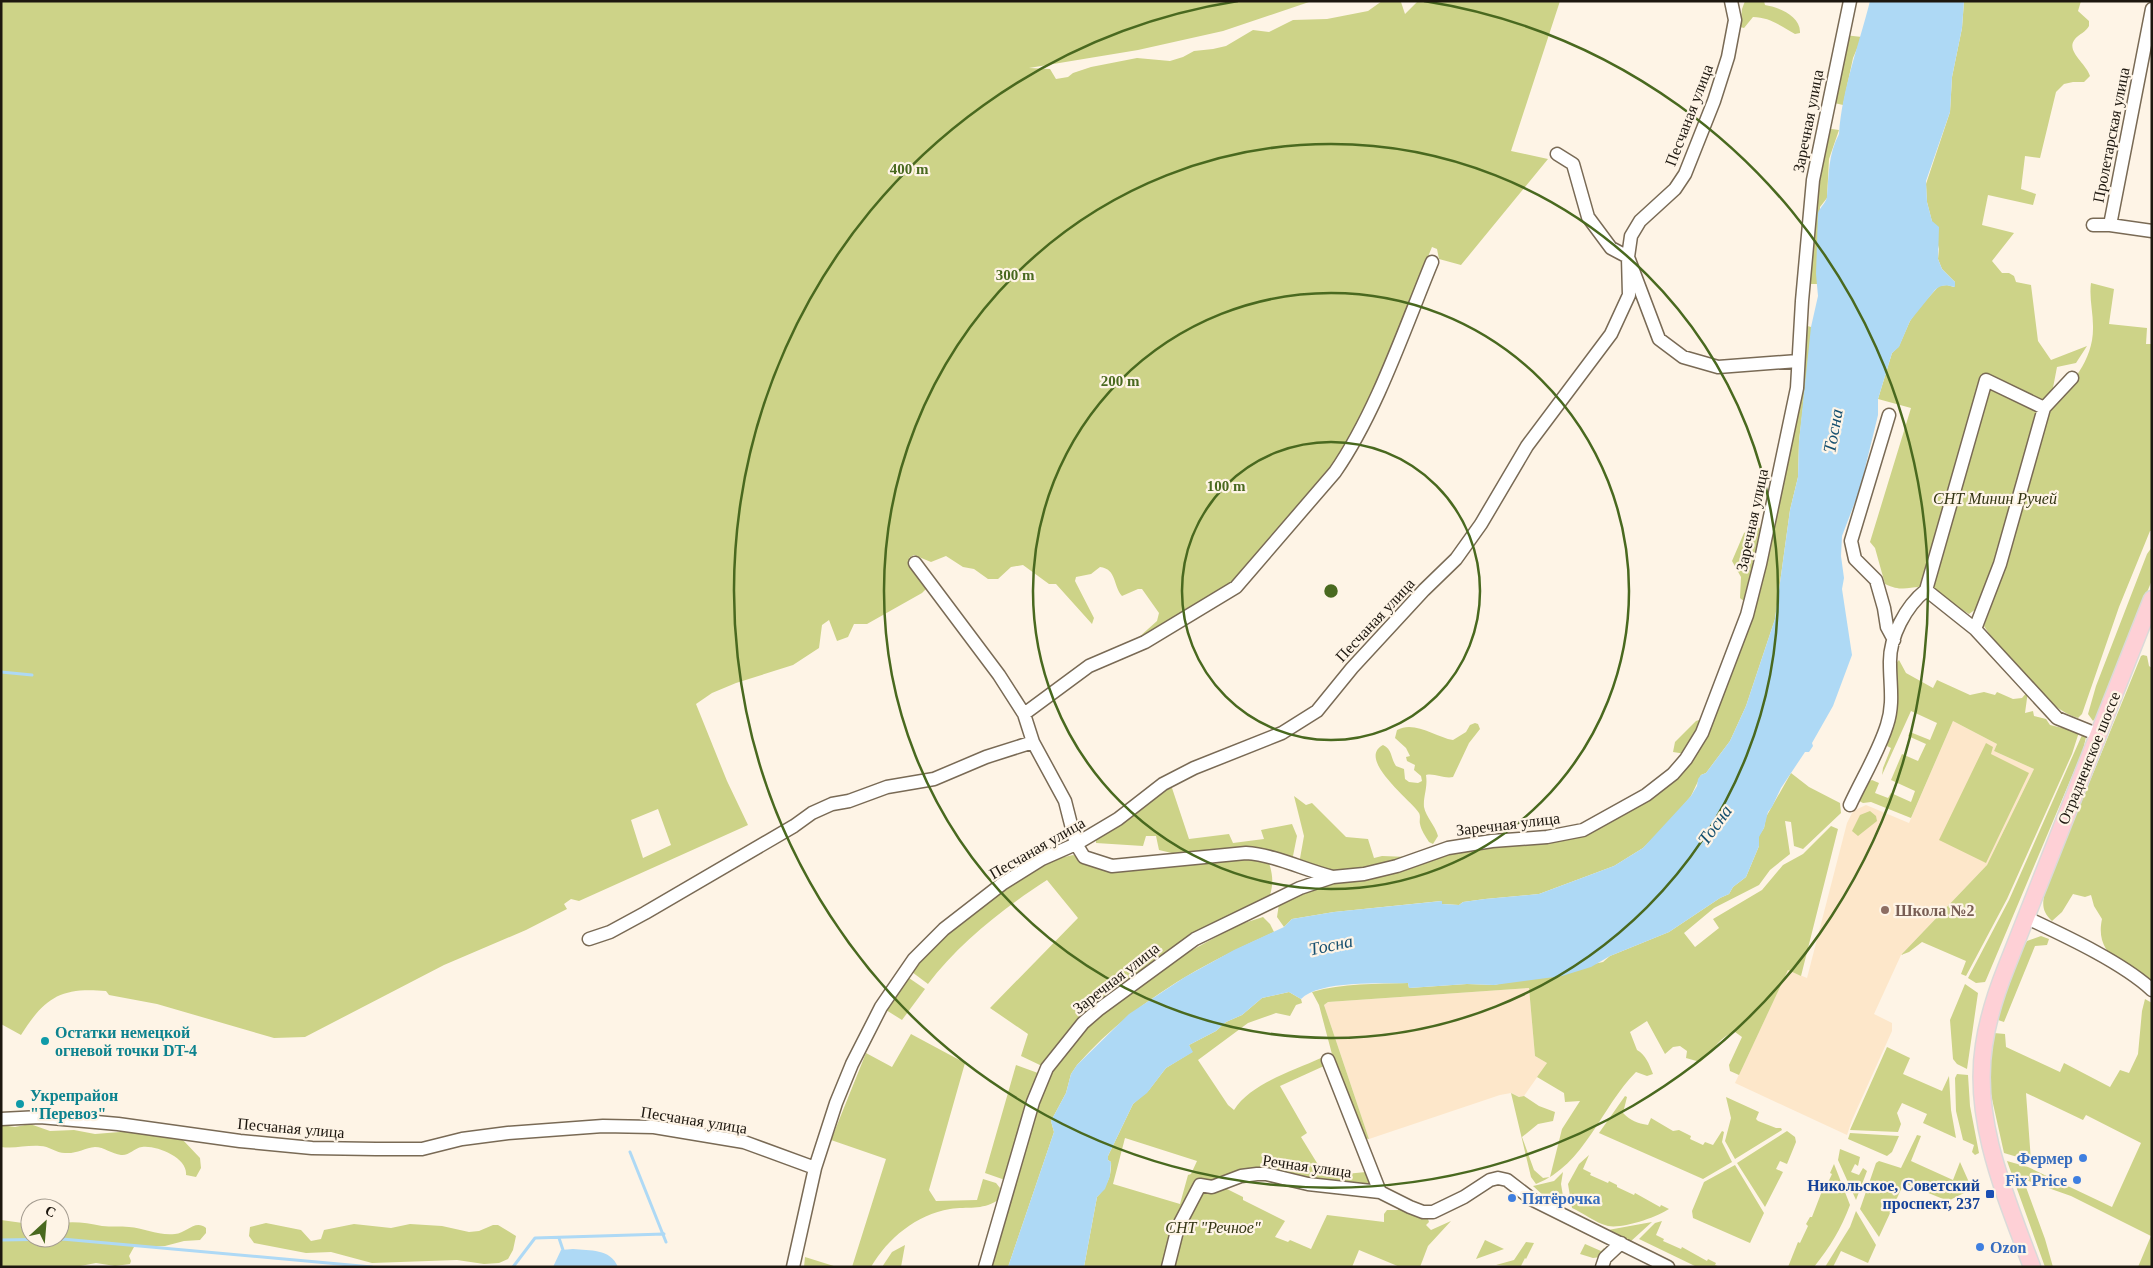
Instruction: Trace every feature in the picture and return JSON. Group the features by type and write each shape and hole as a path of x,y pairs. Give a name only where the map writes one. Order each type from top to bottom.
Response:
{"main road":[{"name":"Отрадненское шоссе","path":"2032,1267 1994,1157 1985,1116 1981,1079 1984,1045 1996,993 2152,598"}],"street":[{"name":"Песчаная улица","path":"1,1119 50,1118 118,1124 240,1141 312,1148 376,1149 422,1149 462,1139 508,1133 603,1126 654,1127 744,1142 815,1168 836,1103 852,1064 881,1007 914,959 944,929 1002,884 1042,859 1076,844 1118,820 1163,784 1194,768 1282,733 1316,711 1352,668 1424,590 1456,559 1481,524 1527,446 1611,334 1629,295 1628,257 1631,236 1640,221 1675,189 1685,174 1714,101 1728,57 1734,20 1731,1"},
{"name":"Заречная улица","path":"985,1267 1033,1102 1047,1068 1083,1023 1195,939 1300,888 1333,877 1364,874 1397,866 1448,848 1492,841 1547,838 1582,830 1646,795 1673,774 1686,759 1702,733 1747,615 1794,407 1813,180 1850,1"},
{"name":"Пролетарская улица","path":"2152,9 2110,225 2152,231"},
{"path":"1557,154 1573,164 1588,218 1611,248 1628,257 1659,339 1683,357 1718,367 1798,362"},
{"path":"2093,225 2110,225"},
{"path":"1024,714 1089,666 1145,642 1195,614 1236,587 1335,472 1347,454 1388,368 1432,262"},
{"path":"1975,629 2000,564 2044,408 2072,378"},
{"path":"1850,805 1887,725 1893,699 1890,662 1894,640 1910,606 1926,590 1986,380 2044,408"},
{"path":"1889,415 1851,542 1856,559 1876,580 1887,627 1894,640"},
{"path":"915,562 999,675 1024,714 1033,742 1065,801 1076,844 1084,856 1112,866 1246,853 1261,854 1312,872 1333,877"},
{"path":"1926,590 1975,629 2057,718 2099,735"},
{"path":"589,939 610,932 645,913 794,826 812,813 887,787 934,779 986,757 1033,742"},
{"path":"2025,917 2111,962 2152,990"},
{"path":"1328,1060 1380,1192 1410,1208 1423,1212 1433,1212 1464,1197 1490,1180 1498,1178 1507,1180 1533,1200 1668,1267"},
{"path":"793,1267 815,1168"},
{"name":"Речная улица","path":"1168,1267 1178,1227 1200,1185 1212,1187 1242,1176 1257,1174 1308,1184 1380,1192"},
{"path":"1602,1267 1605,1258 1621,1243"}],"shaded area":[{"name":"Школа №2","path":"1953,721 1997,744 1994,751 2034,769 1987,865 1901,955 1874,1014 1892,1023 1892,1031 1847,1135 1735,1083 1788,970 1807,978 1847,823 1853,811 1866,805 1909,823"},
{"path":"1529,988 1535,1056 1547,1063 1524,1096 1520,1097 1511,1093 1500,1095 1369,1139 1324,1005 1328,1002"}],"green space":[{"path":"1,1 1312,1 1223,31 1138,50 1029,68 1050,69 1056,79 1068,77 1073,73 1091,67 1137,58 1170,61 1194,51 1226,46 1253,30 1269,32 1293,20 1327,19 1368,11 1382,1 1401,2 1405,14 1418,1 1560,1 1511,151 1548,159 1461,265 1439,259 1437,249 1432,247 1353,439 1333,471 1236,582 1152,638 1138,638 1157,621 1159,613 1142,589 1122,596 1112,574 1105,568 1100,567 1091,574 1076,577 1075,581 1094,618 1092,624 1056,584 1049,584 1023,565 1011,567 998,579 988,579 974,569 963,567 946,556 931,562 914,555 909,558 926,589 922,593 867,624 854,624 848,637 837,641 829,620 822,625 819,648 793,665 736,683 712,693 696,704 727,781 748,825 579,901 571,899 564,904 567,909 526,930 444,965 305,1037 274,1038 157,1004 109,995 106,991 90,990 66,993 56,997 38,1012 21,1035 1,1024","holes":["658,809 671,845 643,858 631,820"]},
{"path":"1745,1 1764,1 1765,5 1788,13 1797,22 1800,33 1795,34 1775,22 1759,17 1753,17 1744,28 1740,27"},
{"name":"СНТ Минин Ручей","path":"1964,1 2081,1 2078,11 2089,21 2088,28 2075,39 2073,48 2074,53 2090,76 2084,82 2064,84 2056,92 2040,158 2025,156 2021,189 2036,194 2033,205 1988,195 1982,225 2014,233 1992,261 2002,273 2009,273 2014,276 2016,282 2031,285 2038,341 2051,360 2087,346 2076,363 2057,367 2052,393 2044,399 2038,400 2050,407 2080,371 2090,350 2093,326 2090,294 2091,283 2114,289 2109,324 2147,328 2146,344 2152,344 2152,531 2150,531 2119,607 2082,714 2078,718 2066,713 2042,695 1990,635 1984,626 1990,610 1988,605 1983,604 1969,614 1927,588 1903,589 1885,584 1875,548 1870,542 1911,408 1878,399 1892,353 1899,346 1910,321 1918,309 1939,286 1947,285 1954,287 1955,282 1942,269 1938,259 1939,249 1927,202 1926,184 1950,112 1952,77 1962,28"},
{"path":"1844,35 1862,37 1853,58 1843,105 1830,102"},
{"path":"1825,128 1839,130 1829,159 1827,198 1820,207 1817,284 1808,284"},
{"path":"1804,325 1811,327 1811,340 1799,441 1798,477 1790,510 1775,619 1746,706 1730,741 1706,773 1701,775 1691,796 1666,826 1643,848 1614,866 1539,894 1463,902 1459,905 1442,904 1441,901 1334,912 1292,919 1284,927 1277,917 1279,904 1305,891 1334,881 1456,850 1555,840 1677,775 1743,636"},
{"path":"1753,527 1761,528 1746,603 1740,598 1741,577 1732,561 1744,533"},
{"path":"2152,547 2152,580 2097,716 2093,721 2088,714 2096,686 2147,554"},
{"path":"2143,655 2147,656 2149,666 2152,668 2152,984 2114,959 2107,951 2101,932 2102,919 2094,906 2091,895 2085,897 2073,894 2062,912 2052,921 2046,914 2043,904 2045,891"},
{"path":"1899,660 1906,673 1933,688 1937,680 1970,695 1984,692 1995,695 1997,692 2013,699 2022,698 2028,691 2025,713 2033,711 2034,716 2046,719 2050,725 2079,732 2072,754 2007,899 1966,976 1961,974 1966,961 1922,942 1909,952 1901,955 1987,865 2034,769 1994,751 1997,744 1953,721 1911,818 1871,802 1863,803 1859,801 1864,784 1872,780 1879,783 1875,793 1888,798 1891,793 1911,802 1915,791 1891,780 1902,754 1918,761 1926,744 1908,736 1910,732 1930,740 1937,723 1911,711 1882,775 1891,748 1887,746 1897,710 1896,663"},
{"path":"1699,720 1704,721 1686,754 1673,752 1675,742"},
{"path":"1478,724 1480,729 1469,743 1453,777 1426,775 1424,807 1438,836 1433,844 1429,842 1421,829 1419,813 1380,769 1376,760 1376,751 1383,745 1386,747 1390,751 1396,766 1404,769 1405,779 1409,782 1418,783 1422,781 1421,776 1414,770 1415,765 1407,761 1406,757 1410,756 1406,748 1395,738 1397,730 1404,727 1418,728 1453,740 1466,732 1470,725"},
{"path":"2082,735 2086,737 2083,750 1986,980 1985,982 1976,983 1968,978 2009,900"},
{"path":"1986,743 1993,747 1991,754 2029,773 1986,863 1939,840"},
{"path":"1791,773 1809,787 1840,803 1841,813 1803,849 1794,846 1791,822 1785,821 1790,854 1770,870 1759,885 1714,908 1684,933 1695,947 1719,928 1713,919 1762,890 1783,865 1803,854 1831,826 1838,829 1801,976 1788,970 1739,1075 1730,1071 1729,1065 1742,1037 1735,1032 1720,1041 1700,1062 1686,1058 1687,1051 1680,1046 1673,1047 1665,1054 1647,1021 1630,1032 1637,1050 1649,1063 1653,1074 1647,1076 1636,1072 1612,1102 1580,1149 1550,1177 1562,1129 1580,1101 1565,1102 1564,1093 1537,1077 1547,1063 1535,1056 1529,988 1328,1002 1324,1005 1369,1139 1364,1138 1333,1058 1319,1005 1312,992 1348,985 1372,984 1408,983 1409,988 1467,984 1494,985 1603,962 1610,956 1669,932 1729,894 1733,887 1746,877 1759,846 1758,837 1764,828 1766,817"},
{"path":"1171,785 1189,839 1229,834 1233,843 1264,839 1261,830 1292,824 1297,836 1292,861 1180,855 1159,850 1156,836 1146,836 1143,846 1096,843 1096,838"},
{"path":"1294,796 1306,805 1312,803 1346,837 1368,839 1374,858 1382,856 1409,857 1367,868 1342,871 1299,864 1304,836"},
{"path":"1870,811 1876,816 1877,821 1858,836 1852,831 1860,815"},
{"path":"1073,855 1107,867 1245,857 1268,860 1272,874 1272,888 1269,898 1179,947 1042,1066 1021,1056 1028,1034 990,1008 1078,918 1047,880 983,927 953,955 928,984 912,972 930,947 1033,869 1056,859"},
{"path":"1263,917 1270,924 1274,932 1193,972 1144,1004 1098,1043 1077,1065 1071,1074 1066,1093 1051,1121 1054,1132 1008,1267 989,1267 1045,1080 1073,1041 1103,1010 1126,998 1183,955 1238,925"},
{"path":"2041,936 2049,939 2047,945 2035,946 2004,1022 1998,1020 1997,1017 2021,952 2027,941"},
{"path":"909,978 925,989 902,1020 886,1010 905,980"},
{"path":"1965,984 1978,993 1967,1069 1957,1064 1953,1059 1950,1020"},
{"name":"СНТ \"Речное\"","path":"1289,992 1301,999 1302,1003 1296,1005 1290,1016 1276,1013 1248,1023 1198,1060 1228,1105 1234,1110 1251,1092 1262,1085 1321,1058 1324,1066 1280,1086 1307,1133 1301,1137 1325,1176 1366,1172 1374,1196 1261,1179 1245,1180 1223,1187 1243,1197 1243,1200 1285,1221 1275,1237 1288,1242 1290,1240 1311,1249 1327,1215 1384,1222 1384,1214 1387,1210 1398,1210 1398,1208 1407,1213 1428,1219 1429,1222 1426,1225 1431,1230 1451,1221 1428,1246 1420,1267 1400,1267 1359,1250 1352,1267 1084,1267 1097,1197 1106,1186 1109,1177 1111,1162 1108,1160 1108,1156 1133,1104 1149,1090 1166,1068 1192,1052 1189,1045 1216,1031 1226,1022 1242,1015 1262,998","holes":["1125,1138 1197,1161 1191,1174 1188,1175 1180,1204 1113,1184"]},
{"path":"2145,999 2152,1003 2152,1267 2138,1267 2151,1236 2071,1196 2023,1179 2053,1267 2045,1267 2007,1161 2028,1167 2112,1207 2141,1143 2086,1115 2083,1120 2026,1093 2031,1161 2004,1153 1990,1090 1989,1067 1994,1033 2005,1034 2006,1047 2060,1072 2064,1063 2110,1087 2120,1070 2129,1073 2138,1054"},
{"path":"911,1034 965,1063 929,1190 936,1201 977,1200 983,1179 996,1183 1000,1188 998,1200 986,1206 957,1208 938,1212 915,1222 895,1237 871,1267 852,1267 886,1159 831,1140 866,1053 892,1067"},
{"path":"1887,1047 1910,1058 1903,1074 1942,1091 1949,1076 1951,1110 1956,1138 1923,1123 1927,1114 1902,1103 1897,1113 1901,1124 1898,1132 1850,1130"},
{"path":"1016,1065 1038,1073 1005,1180 985,1173"},
{"path":"1957,1074 1968,1075 1970,1106 1979,1153 1975,1155 1972,1152 1974,1145 1963,1140 1956,1111 1955,1078"},
{"path":"1511,1093 1519,1097 1524,1096 1539,1106 1555,1112 1553,1121 1538,1124 1522,1137 1534,1170 1543,1178 1549,1177 1536,1184 1531,1177"},
{"path":"1625,1096 1627,1097 1623,1113 1637,1122 1648,1125 1651,1118 1673,1131 1679,1130 1691,1136 1690,1139 1703,1145 1705,1142 1713,1145 1722,1131 1724,1132 1722,1142 1732,1162 1703,1179 1599,1133"},
{"path":"1726,1097 1759,1112 1756,1119 1758,1121 1781,1128 1782,1130 1735,1159 1725,1141 1731,1118"},
{"path":"30,1124 50,1131 74,1130 95,1134 132,1131 182,1139 200,1158 201,1168 196,1177 186,1175 182,1163 177,1158 163,1150 148,1147 142,1147 121,1155 95,1147 77,1152 62,1153 40,1146 1,1147 1,1125 15,1127"},
{"path":"1787,1131 1795,1137 1796,1142 1787,1164 1780,1161 1776,1169 1783,1172 1765,1207 1737,1163"},
{"path":"1850,1133 1899,1136 1892,1152 1887,1156 1848,1139"},
{"path":"1917,1135 1921,1136 1911,1161 1953,1180 1960,1162 1972,1189 1948,1201 1904,1183 1879,1237 1860,1209 1876,1163 1879,1161 1901,1168"},
{"path":"1840,1149 1860,1157 1858,1166 1855,1164 1851,1172 1859,1175 1863,1168 1867,1171 1856,1200 1838,1160"},
{"path":"1589,1155 1583,1169 1591,1173 1590,1175 1608,1183 1609,1181 1634,1195 1635,1193 1660,1207 1661,1205 1669,1209 1640,1222 1622,1226 1608,1226 1572,1208 1568,1184 1579,1164"},
{"path":"1834,1164 1850,1205 1847,1214 1835,1238 1814,1267 1788,1267 1798,1242 1800,1243 1808,1226 1806,1224 1810,1217 1812,1217 1822,1191 1824,1191 1832,1174 1830,1173"},
{"path":"1735,1165 1764,1213 1750,1243 1693,1218 1692,1211 1704,1182"},
{"path":"1563,1172 1561,1184 1564,1202 1561,1205 1544,1196 1533,1186 1554,1181"},
{"path":"1856,1211 1876,1245 1868,1263 1841,1251 1833,1267 1825,1267 1850,1227"},
{"path":"1,1220 20,1223 20,1248 70,1248 70,1222 135,1228 169,1234 179,1233 198,1225 206,1228 206,1233 200,1240 184,1241 165,1246 134,1247 129,1256 130,1264 115,1266 96,1263 75,1267 1,1267"},
{"path":"1662,1221 1656,1235 1664,1239 1663,1241 1681,1249 1682,1247 1707,1261 1708,1259 1716,1263 1715,1265 1720,1267 1697,1267 1639,1239 1655,1223"},
{"path":"1652,1222 1630,1242 1607,1231 1608,1230"},
{"path":"266,1223 301,1230 311,1241 321,1239 324,1230 354,1224 391,1228 410,1224 442,1226 469,1232 498,1225 516,1236 513,1250 508,1259 499,1263 484,1264 457,1260 372,1263 331,1252 306,1253 254,1243 249,1236 250,1227"},
{"path":"1485,1240 1504,1249 1476,1259"},
{"path":"1526,1242 1534,1243 1522,1267 1496,1265 1514,1260"},
{"path":"1585,1244 1601,1251 1604,1248 1605,1250 1601,1257 1593,1258 1580,1254"},
{"path":"905,1245 901,1267 882,1267 892,1252"},
{"path":"805,1257 837,1267 804,1267"}],"water":[{"name":"Тосна","path":"1870,1 1964,1 1962,28 1952,77 1950,112 1926,181 1927,202 1932,221 1939,227 1938,259 1942,269 1955,282 1955,287 1944,286 1935,290 1910,321 1899,347 1892,353 1878,399 1878,415 1860,489 1842,536 1841,556 1844,578 1842,589 1852,655 1833,706 1812,743 1813,746 1809,752 1805,752 1781,788 1768,812 1764,828 1759,837 1759,846 1746,877 1733,887 1729,894 1669,932 1610,956 1591,967 1562,976 1494,985 1467,984 1409,988 1408,983 1352,984 1322,989 1310,993 1301,999 1289,992 1262,998 1242,1015 1226,1022 1216,1031 1189,1045 1193,1052 1166,1068 1147,1093 1133,1104 1108,1156 1108,1160 1111,1162 1110,1176 1105,1189 1097,1197 1084,1267 1008,1267 1054,1132 1051,1121 1066,1093 1071,1074 1077,1065 1129,1014 1185,977 1234,950 1284,927 1292,919 1334,912 1442,901 1442,904 1459,905 1463,902 1539,894 1614,866 1643,848 1691,796 1697,786 1698,779 1706,773 1730,741 1746,706 1775,619 1790,510 1798,477 1799,441 1811,327 1818,296 1816,274 1818,213 1827,198 1831,157 1839,134 1847,84"},
{"path":"573,1249 605,1253 610,1256 618,1267 553,1267 561,1250"}],"waterway":[{"path":"1,672 32,675"},
{"path":"630,1152 666,1242"},
{"path":"513,1267 535,1238 664,1234"},
{"path":"559,1238 563,1250"},
{"path":"1,1240 62,1239 372,1267"}],"place":[{"name":"Школа №2","path":"1885,910"},
{"name":"Остатки немецкой огневой точки DT-4","path":"45,1041"},
{"name":"Укрепрайон \"Перевоз\"","path":"20,1104"},
{"name":"Фермер","path":"2083,1158"},
{"name":"Fix Price","path":"2077,1180"},
{"name":"Никольское, Советский проспект, 237","path":"1990,1194"},
{"name":"Пятёрочка","path":"1512,1198"},
{"name":"Ozon","path":"1980,1247"}]}
